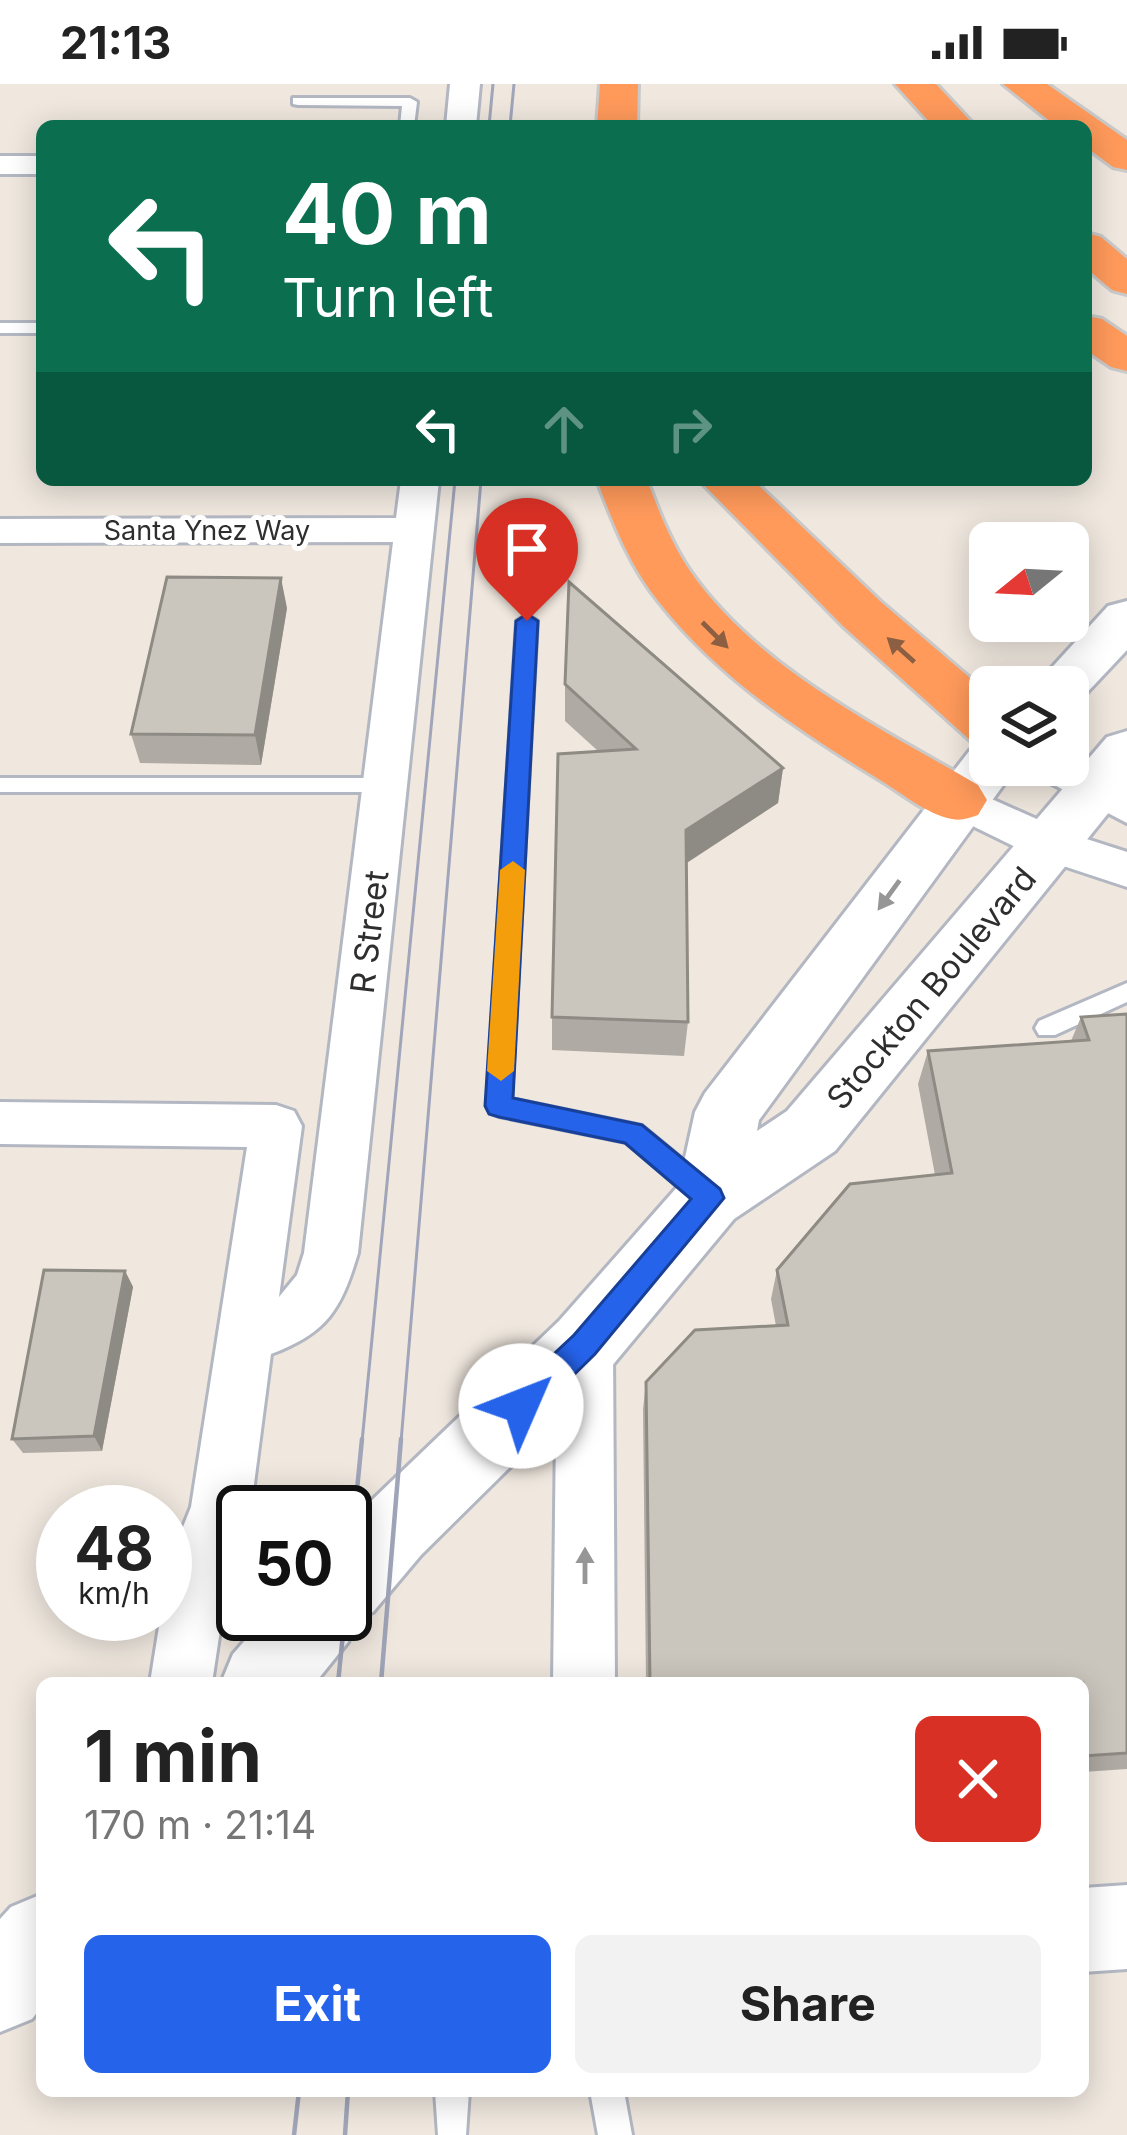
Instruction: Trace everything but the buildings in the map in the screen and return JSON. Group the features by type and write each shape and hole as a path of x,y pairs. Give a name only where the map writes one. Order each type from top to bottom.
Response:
{"highway":[{"path":"617,120 619,84"},
{"path":"914,84 949,120"},
{"path":"1022,84 1073,120"},
{"path":"1092,133 1127,158"},
{"path":"1092,251 1127,281"},
{"path":"1092,333 1127,357"},
{"path":"624,486 644,542 656,561 694,614 738,657 969,779"},
{"path":"730,486 862,614 969,708"}],"main road":[{"path":"1081,666 1127,618"},
{"name":"Stockton Boulevard","path":"372,1554 585,1344 710,1198 811,1131 1052,844 1101,778"},
{"name":"Stockton Boulevard","path":"710,1198 728,1112 971,786"},
{"path":"267,1677 297,1641"},
{"path":"0,1988 36,1945"}],"street":[{"path":"462,120 465,84"},
{"path":"0,165 36,165"},
{"name":"R Street","path":"246,1337 287,1326 320,1292 331,1253 419,486"},
{"name":"Santa Ynez Way","path":"0,531 414,530"},
{"path":"979,786 1052,844 1127,870"},
{"path":"0,1123 276,1126 246,1337 235,1485"},
{"path":"584,1677 585,1344"},
{"path":"182,1677 200,1557 216,1540"},
{"path":"1089,1930 1127,1928"},
{"path":"0,1988 36,1987"}],"lane":[{"path":"298,101 410,102 408,120"},
{"path":"0,328 36,328"},
{"path":"527,621 499,1106 633,1133 710,1198"},
{"path":"0,785 386,785"},
{"path":"1047,1028 1127,992"},
{"path":"452,2097 452,2127"},
{"path":"608,2097 615,2135"}],"tram line":[{"path":"490,120 493,84"},
{"path":"511,120 514,84"},
{"path":"362,1442 454,486"},
{"path":"401,1442 481,486"},
{"path":"357,1485 362,1439"},
{"path":"381,1677 401,1439"},
{"path":"339,1677 342,1641"},
{"path":"294,2135 298,2097"},
{"path":"345,2135 348,2097"}],"slow traffic":[{"path":"501,1071 513,870"}],"route":[{"path":"521,1406 585,1344 710,1198 633,1133 499,1106 527,621"}]}
